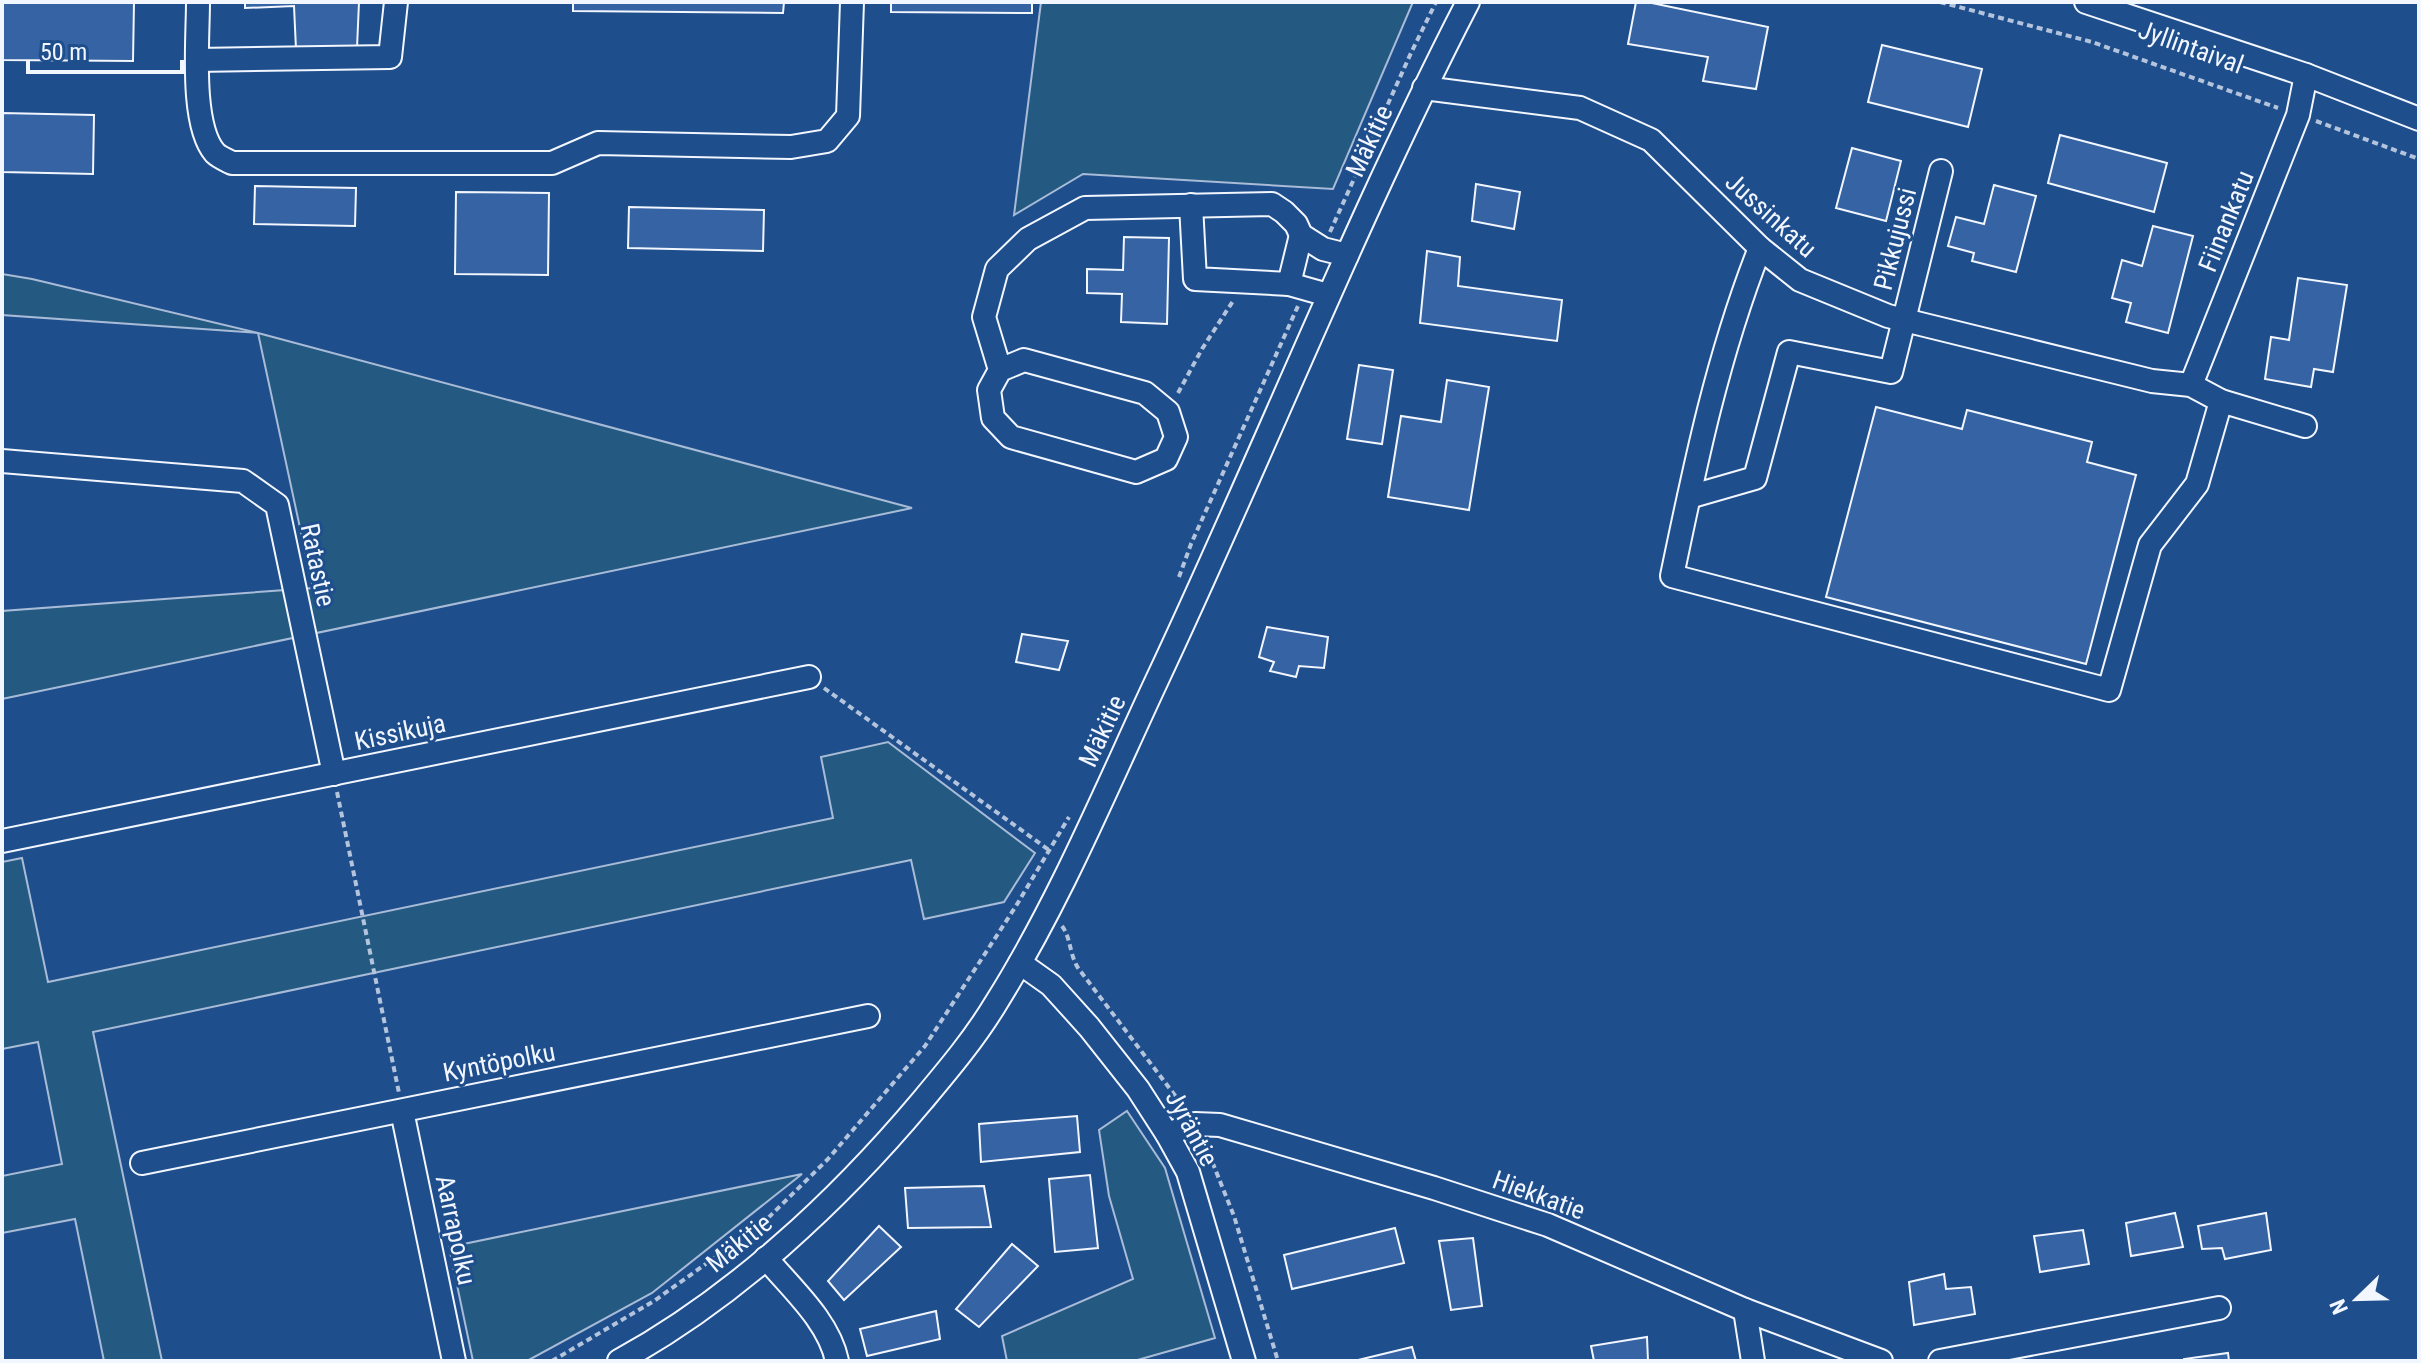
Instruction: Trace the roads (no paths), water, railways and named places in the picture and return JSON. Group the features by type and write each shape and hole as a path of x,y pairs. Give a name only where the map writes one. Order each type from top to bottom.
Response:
{"street":[{"path":"198,2 198,93 205,134 216,154 232,163 552,163 598,143 791,147 827,141 848,116 852,2"},
{"path":"197,60 390,57 396,2"},
{"name":"Mäkitie","path":"619,1361 700,1309 819,1213 891,1137 949,1068 994,1007 1045,919 1218,551 1308,289 1347,255 1424,88 1468,2"},
{"name":"Jyllintaival","path":"2086,2 2306,75 2419,119"},
{"name":"Fiinankatu","path":"2191,385 2298,115 2306,75"},
{"name":"Jussinkatu","path":"1424,88 1580,108 1651,140 1760,248 1800,280 1888,316 2152,381 2191,385"},
{"name":"Pikkujussi","path":"1689,497 1755,478 1789,352 1891,372 1941,171"},
{"path":"1000,370 1024,360 1145,393 1168,412 1176,437 1166,459 1136,472 1011,437 993,418 989,390 1000,370 984,317 997,269 1028,239 1085,208 1191,205 1272,204 1296,224 1301,235 1308,289 1195,279 1191,205"},
{"path":"1301,235 1323,249 1347,255"},
{"path":"1760,248 1741,295 1702,433 1672,576 2109,690 2150,545 2197,484 2221,401"},
{"path":"2191,385 2221,401 2305,426"},
{"name":"Ratastie","path":"2,461 243,481 277,505 334,774"},
{"name":"Kissikuja","path":"2,841 809,677"},
{"name":"Jyräntie","path":"1020,963 1051,985 1089,1027 1138,1089 1167,1134 1188,1172 1244,1361"},
{"name":"Kyntöpolku","path":"142,1163 868,1016"},
{"name":"Aarrapolku","path":"402,1111 454,1361"},
{"name":"Hiekkatie","path":"1167,1134 1195,1124 1220,1125 1434,1188 1548,1225 1745,1310 1881,1361"},
{"path":"766,1258 805,1302 834,1345 837,1361"},
{"path":"1940,1361 2219,1308"},
{"path":"1745,1310 1753,1361"}]}
